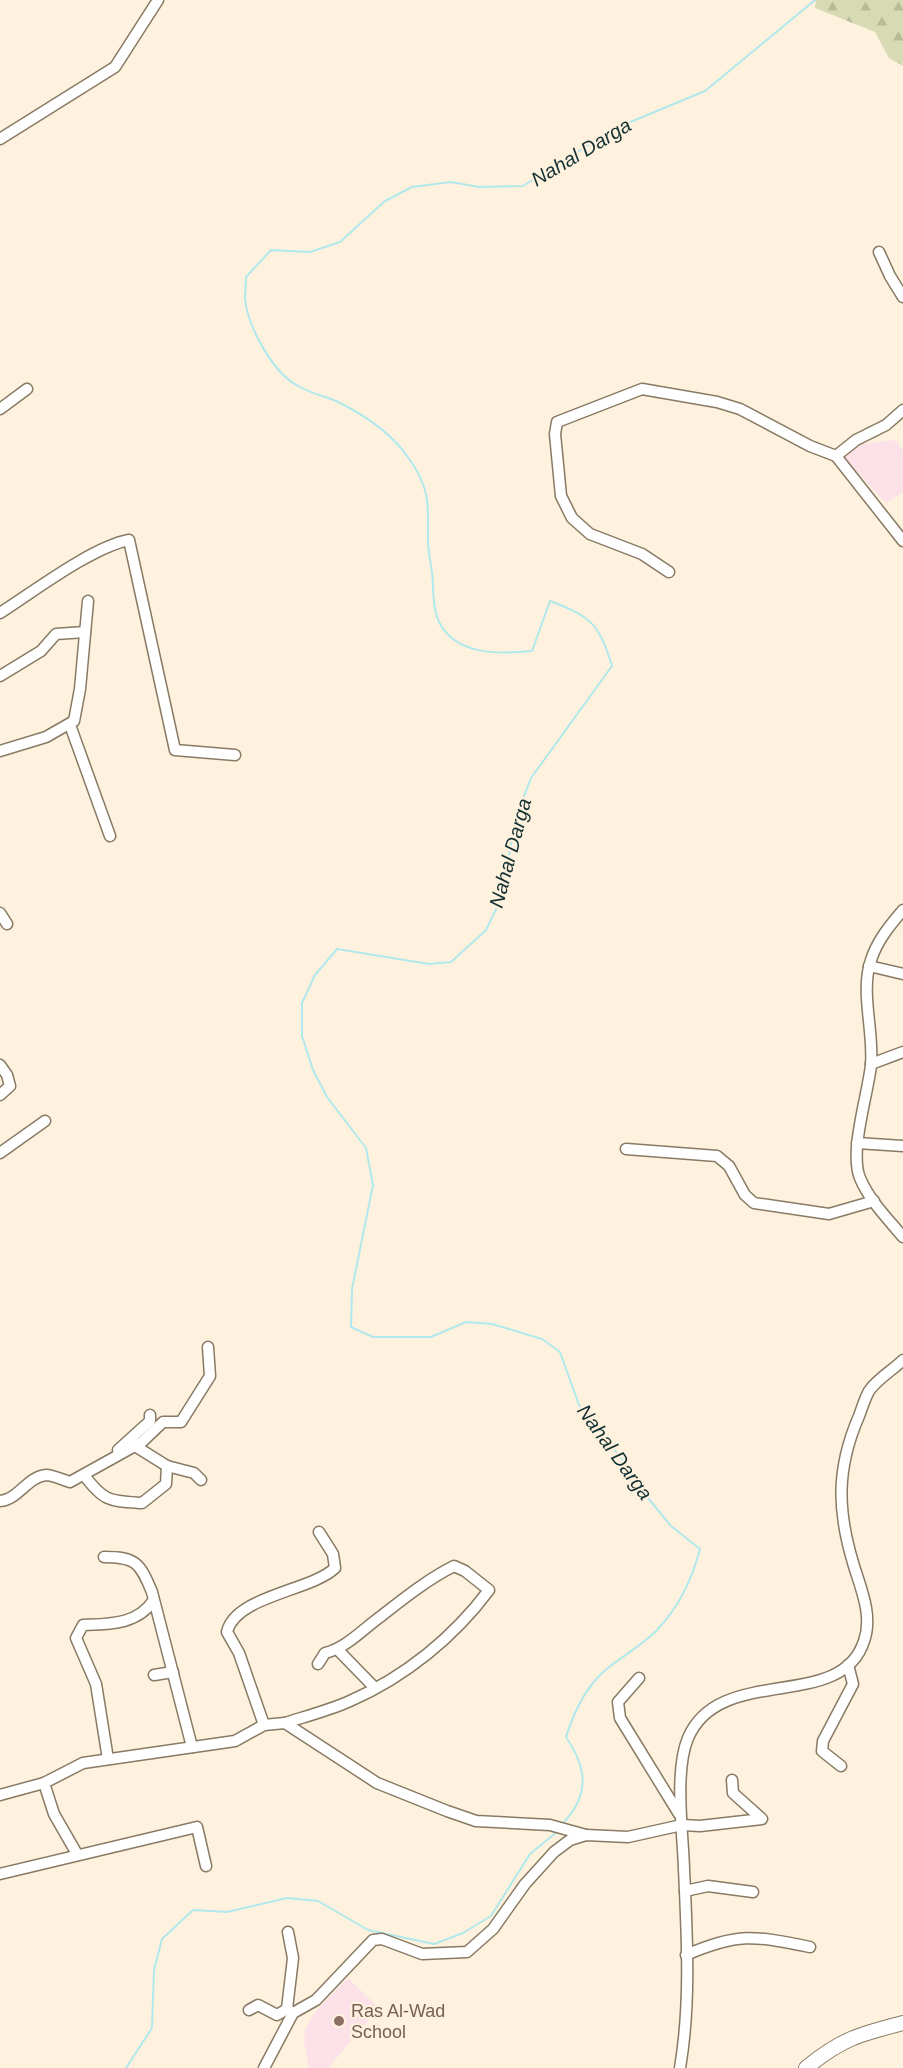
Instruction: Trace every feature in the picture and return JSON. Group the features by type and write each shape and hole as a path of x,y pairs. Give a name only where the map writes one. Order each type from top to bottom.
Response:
{"main road":[{"path":"806,2068 831,2047 861,2034 903,2023"}],"street":[{"path":"0,139 115,67 158,0"},
{"path":"879,252 903,297"},
{"path":"0,409 27,389"},
{"path":"669,572 642,554 590,534 572,518 561,496 555,434 557,422 642,389 717,402 740,409 810,446 836,456 903,541"},
{"path":"836,456 856,440 886,424 903,410"},
{"path":"0,613 44,584 110,546 129,540 175,750 235,756"},
{"path":"0,751 46,737 70,725 77,715 88,601"},
{"path":"0,676 40,651 56,634 85,632"},
{"path":"70,725 111,836"},
{"path":"903,910 879,942 869,966 867,980 871,1064 857,1143 859,1177 874,1201 903,1237"},
{"path":"0,913 7,924"},
{"path":"869,966 903,974"},
{"path":"871,1064 903,1052"},
{"path":"0,1065 7,1075 10,1086 0,1095"},
{"path":"0,1153 45,1121"},
{"path":"857,1143 903,1146"},
{"path":"626,1149 717,1156 729,1166 745,1195 754,1203 829,1214 874,1201"},
{"path":"0,1501 7,1501 32,1480 46,1475 69,1482 135,1446 163,1422 181,1422 210,1376 208,1347"},
{"path":"680,2068 687,2027 685,1891 681,1820 683,1756 688,1738 706,1714 734,1697 814,1683 833,1676 848,1665 862,1647 868,1621 846,1540 840,1499 845,1452 870,1390 903,1360"},
{"path":"89,1473 98,1462 118,1450 150,1421 150,1415"},
{"path":"135,1446 167,1466 194,1473 201,1480"},
{"path":"89,1473 104,1497 113,1502 142,1503 166,1484 167,1466"},
{"path":"264,1725 239,1653 227,1632 234,1618 276,1594 328,1575 335,1568 333,1554 319,1532"},
{"path":"104,1557 127,1557 142,1569 152,1592 192,1747"},
{"path":"0,1795 44,1783 83,1763 235,1741 264,1725 285,1723 351,1700 435,1647 466,1620 489,1590 465,1571 454,1566 441,1572 338,1650 325,1653 318,1664"},
{"path":"108,1759 96,1684 76,1638 78,1630 82,1625 122,1623 147,1611 153,1601"},
{"path":"338,1650 374,1687"},
{"path":"841,1766 822,1750 823,1741 853,1684 848,1665"},
{"path":"154,1675 173,1672"},
{"path":"639,1678 618,1702 620,1718 681,1820"},
{"path":"285,1723 376,1783 476,1821 550,1825 586,1835 628,1837 681,1820 711,1825 762,1819 733,1793 732,1780"},
{"path":"44,1783 54,1814 77,1854"},
{"path":"0,1874 196,1827 206,1866"},
{"path":"249,2010 258,2005 277,2015 316,2000 373,1940 388,1941 423,1954 467,1952 493,1929 525,1884 554,1852 570,1840 586,1835"},
{"path":"685,1891 708,1886 753,1892"},
{"path":"264,2068 290,2011 293,1958 288,1932"},
{"path":"686,1955 738,1937 763,1937 810,1947"}],"shaded area":[{"path":"895,440 903,451 903,492 886,503 842,456 860,444"},
{"name":"Ras Al-Wad School","path":"348,1978 379,2008 328,2068 309,2068 304,2042 305,2030 314,2013"}],"green space":[{"path":"816,0 903,0 903,66 889,58 875,32 815,8"}],"waterway":[{"name":"Nahal Darga","path":"564,1822 572,1812 582,1791 583,1781 578,1759 566,1737 577,1709 588,1689 600,1676 657,1630 672,1612 693,1572 700,1549 671,1526 648,1498 633,1473 579,1405 560,1352 542,1339 492,1324 466,1322 431,1337 373,1337 351,1327 352,1289 373,1185 366,1148 327,1097 313,1070 302,1036 302,1003 315,975 337,949 429,964 451,962 486,930 502,897 515,820 531,778 612,666 603,640 592,623 575,612 550,601 532,651 506,653 480,650 467,647 447,633 439,622 435,610 428,545 427,499 417,471 403,450 377,426 336,401 298,386 280,371 263,348 251,323 245,299 246,277 271,250 310,252 340,242 385,201 412,187 451,182 479,187 523,186 616,128 705,91 815,0"},
{"name":"Nahal Darga","path":"126,2068 152,2028 154,1970 162,1939 193,1910 227,1912 287,1898 318,1901 368,1930 434,1944 463,1933 491,1916 530,1854 558,1831"}],"place":[{"name":"Ras Al-Wad School","path":"339,2021"}]}
